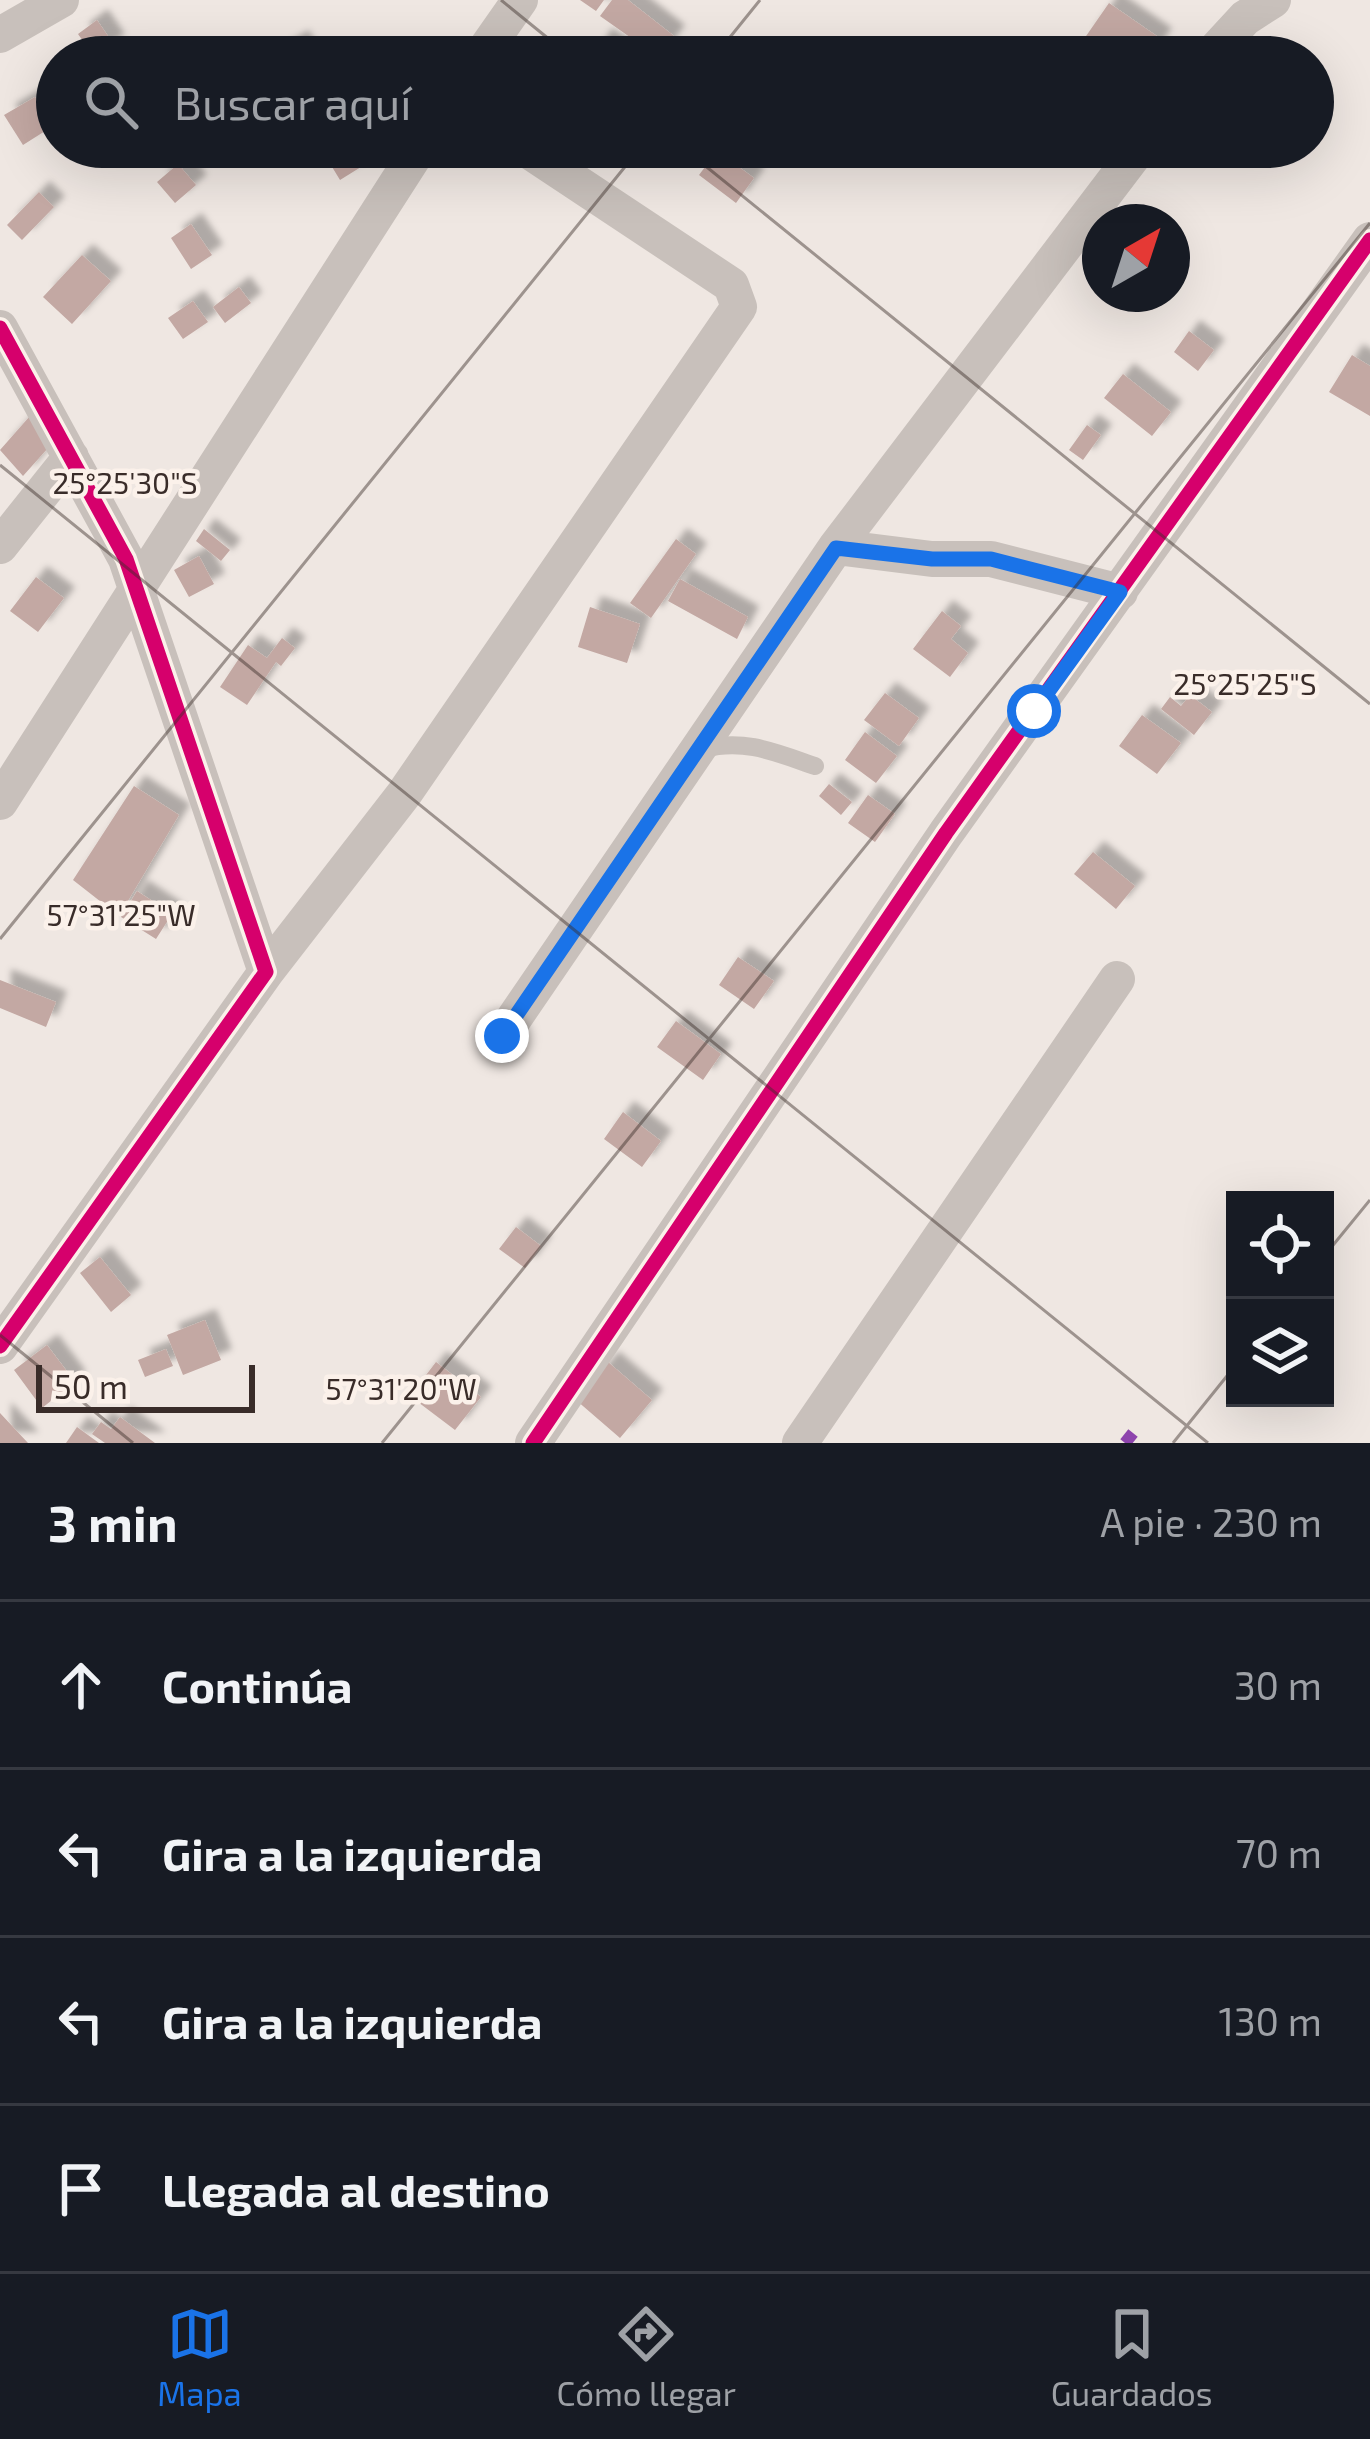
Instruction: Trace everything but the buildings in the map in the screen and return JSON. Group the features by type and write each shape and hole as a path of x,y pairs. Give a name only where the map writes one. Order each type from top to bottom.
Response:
{"street":[{"path":"0,35 61,0"},
{"path":"495,36 520,0"},
{"path":"1228,36 1273,0"},
{"path":"0,802 406,168"},
{"path":"0,1346 266,971 404,794 739,307 731,285 555,168"},
{"path":"502,1036 836,548 1124,168"},
{"path":"532,1443 946,833 1370,240"},
{"path":"2,337 71,457 136,586 266,971"},
{"path":"0,546 71,457"},
{"path":"836,548 932,559 991,559 1120,592"},
{"path":"800,1443 1117,979"}],"lane":[{"path":"697,751 741,744 815,766"}],"marked path":[{"path":"1125,1443 1133,1433"}],"cycle path":[{"path":"533,1443 946,833 1370,240"},
{"path":"0,328 126,559 266,972 0,1346"}],"route":[{"path":"502,1036 836,548 932,559 991,559 1120,592 1034,711"}]}
